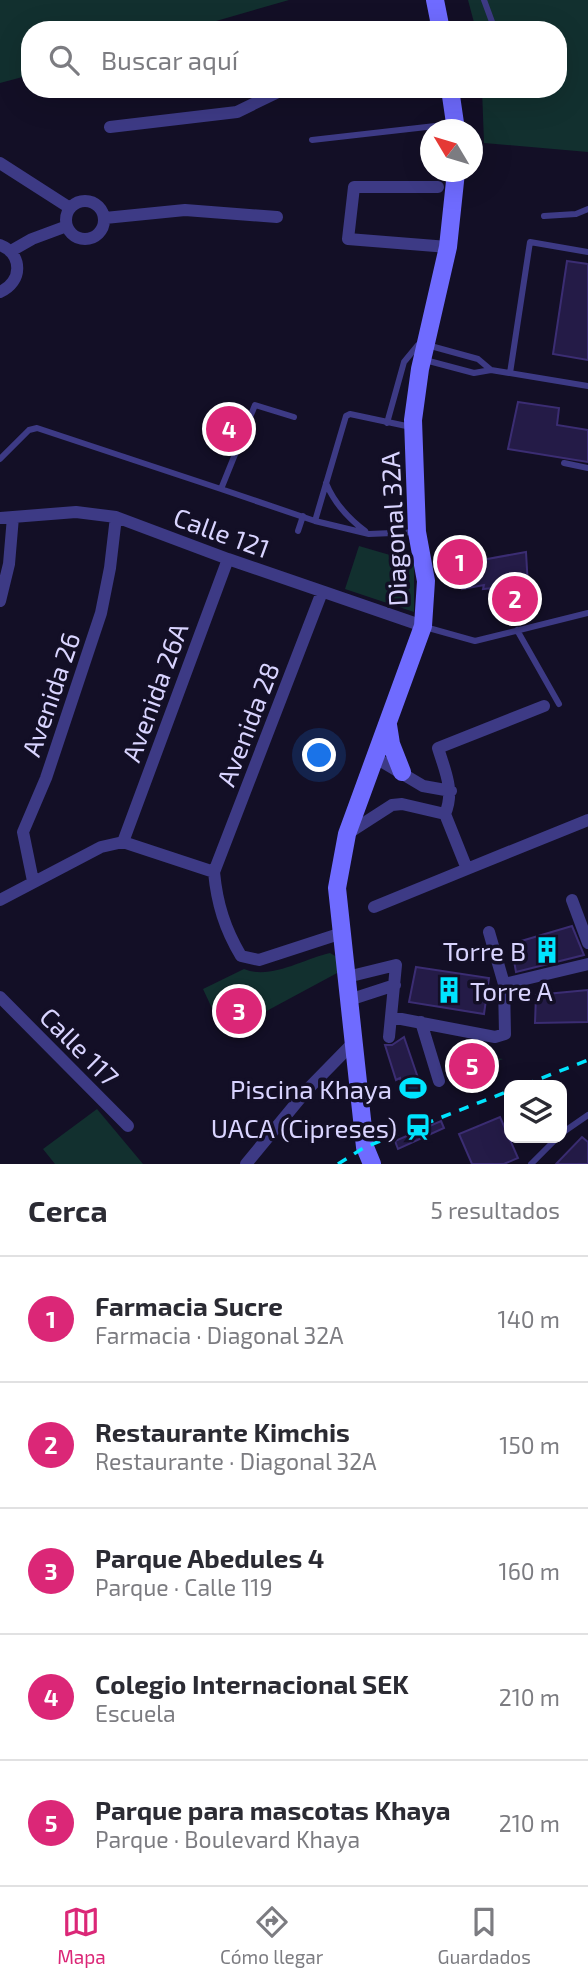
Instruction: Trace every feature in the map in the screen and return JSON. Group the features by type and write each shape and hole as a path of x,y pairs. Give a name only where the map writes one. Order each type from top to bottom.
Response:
{"street":[{"path":"435,0 439,21"},
{"path":"110,127 237,112 266,98"},
{"path":"451,98 454,119"},
{"path":"0,163 71,208"},
{"name":"Diagonal 32A","path":"372,1164 365,1147 337,888 347,834 423,626 426,581 417,531 414,428 425,352 448,247 455,182"},
{"path":"438,187 354,187 348,239 448,247"},
{"path":"84,200 91,201 103,211 105,218 102,230 86,239 74,236 66,220 71,208 84,200"},
{"path":"105,218 185,210 277,217"},
{"path":"0,292 10,286 18,269 6,248 67,226"},
{"name":"Calle 121","path":"7,518 76,512 116,517 228,559 423,626"},
{"name":"Avenida 26","path":"33,881 23,832 46,778 101,613 116,517"},
{"path":"0,601 9,564 7,518"},
{"name":"Avenida 26A","path":"122,842 228,559"},
{"name":"Avenida 28","path":"214,873 322,592"},
{"path":"467,869 445,814 451,791 438,748 544,706"},
{"path":"388,725 391,744 402,772"},
{"path":"376,758 423,786 451,791"},
{"path":"347,834 392,805 402,804 445,814"},
{"path":"374,908 588,820"},
{"path":"0,900 102,847 122,842 214,873 217,900 229,934 242,956 259,960 342,933"},
{"path":"572,900 588,943"},
{"path":"391,1017 495,1037 505,1034 504,984 489,932"},
{"path":"504,984 588,964"},
{"path":"347,977 396,965 389,1037"},
{"path":"349,1000 395,985"},
{"name":"Calle 117","path":"0,997 128,1126"},
{"path":"421,1022 439,1081"},
{"path":"246,1164 307,1090 354,1042"}],"lane":[{"path":"484,0 492,21"},
{"path":"312,140 420,130"},
{"path":"544,216 576,214 588,209"},
{"path":"510,373 530,242 588,252"},
{"path":"387,423 404,362 418,345 425,352 474,373 491,370 588,386"},
{"path":"425,352 478,359 491,370"},
{"path":"221,489 255,405 294,418"},
{"path":"315,521 346,416 350,414 414,428"},
{"path":"0,459 29,430 37,428 315,521 369,534 417,531"},
{"path":"564,463 588,468"},
{"path":"326,482 332,497 343,511 369,534"},
{"path":"298,531 303,516"},
{"path":"423,626 475,641 588,613"},
{"path":"517,630 559,704"},
{"path":"567,1130 588,1115"},
{"path":"531,1164 552,1143"}],"green space":[{"path":"0,0 289,0 216,21 21,21 21,77 0,83"},
{"path":"468,0 588,0 588,152 484,143 482,98 567,98 567,21 474,21"},
{"path":"359,546 414,562 414,612 345,589"},
{"path":"330,953 337,957 339,972 224,1034 203,989 244,969 254,972 276,970"},
{"path":"455,1053 503,1059 463,1073"},
{"path":"97,1109 143,1164 55,1164 43,1149"}],"water":[{"name":"Piscina Khaya","path":"418,1078 424,1091 407,1098 403,1085"}],"building":[{"path":"567,261 588,264 588,360 553,354"},
{"path":"518,402 559,408 557,425 588,430 588,462 508,449"},
{"path":"526,552 529,604 504,608 502,587 483,589 484,585 462,589 459,572 466,571 465,563"},
{"name":"Torre B","path":"572,926 584,955 516,972 511,944"},
{"name":"Torre A","path":"416,967 489,978 484,1014 409,1002"},
{"path":"588,990 588,1022 535,1023 536,995"},
{"path":"404,1037 418,1078 402,1085 400,1078 396,1080 385,1045 392,1045"},
{"path":"500,1117 504,1126 504,1143 511,1143 518,1158 504,1164 472,1164 459,1134"},
{"path":"441,1121 444,1128 398,1149 395,1141"},
{"path":"582,1137 588,1142 588,1164 556,1164"}],"railway":[{"path":"537,1080 588,1060"},
{"path":"338,1164 365,1147 504,1093"}],"place":[{"name":"Colegio Internacional SEK","path":"229,429"},
{"name":"Farmacia Sucre","path":"460,562"},
{"name":"Restaurante Kimchis","path":"515,599"},
{"name":"Torre B","path":"547,950"},
{"name":"Torre A","path":"449,990"},
{"name":"Parque Abedules 4","path":"239,1011"},
{"name":"Parque para mascotas Khaya","path":"472,1066"},
{"name":"Piscina Khaya","path":"413,1088"},
{"name":"UACA (Cipreses)","path":"418,1127"}]}
